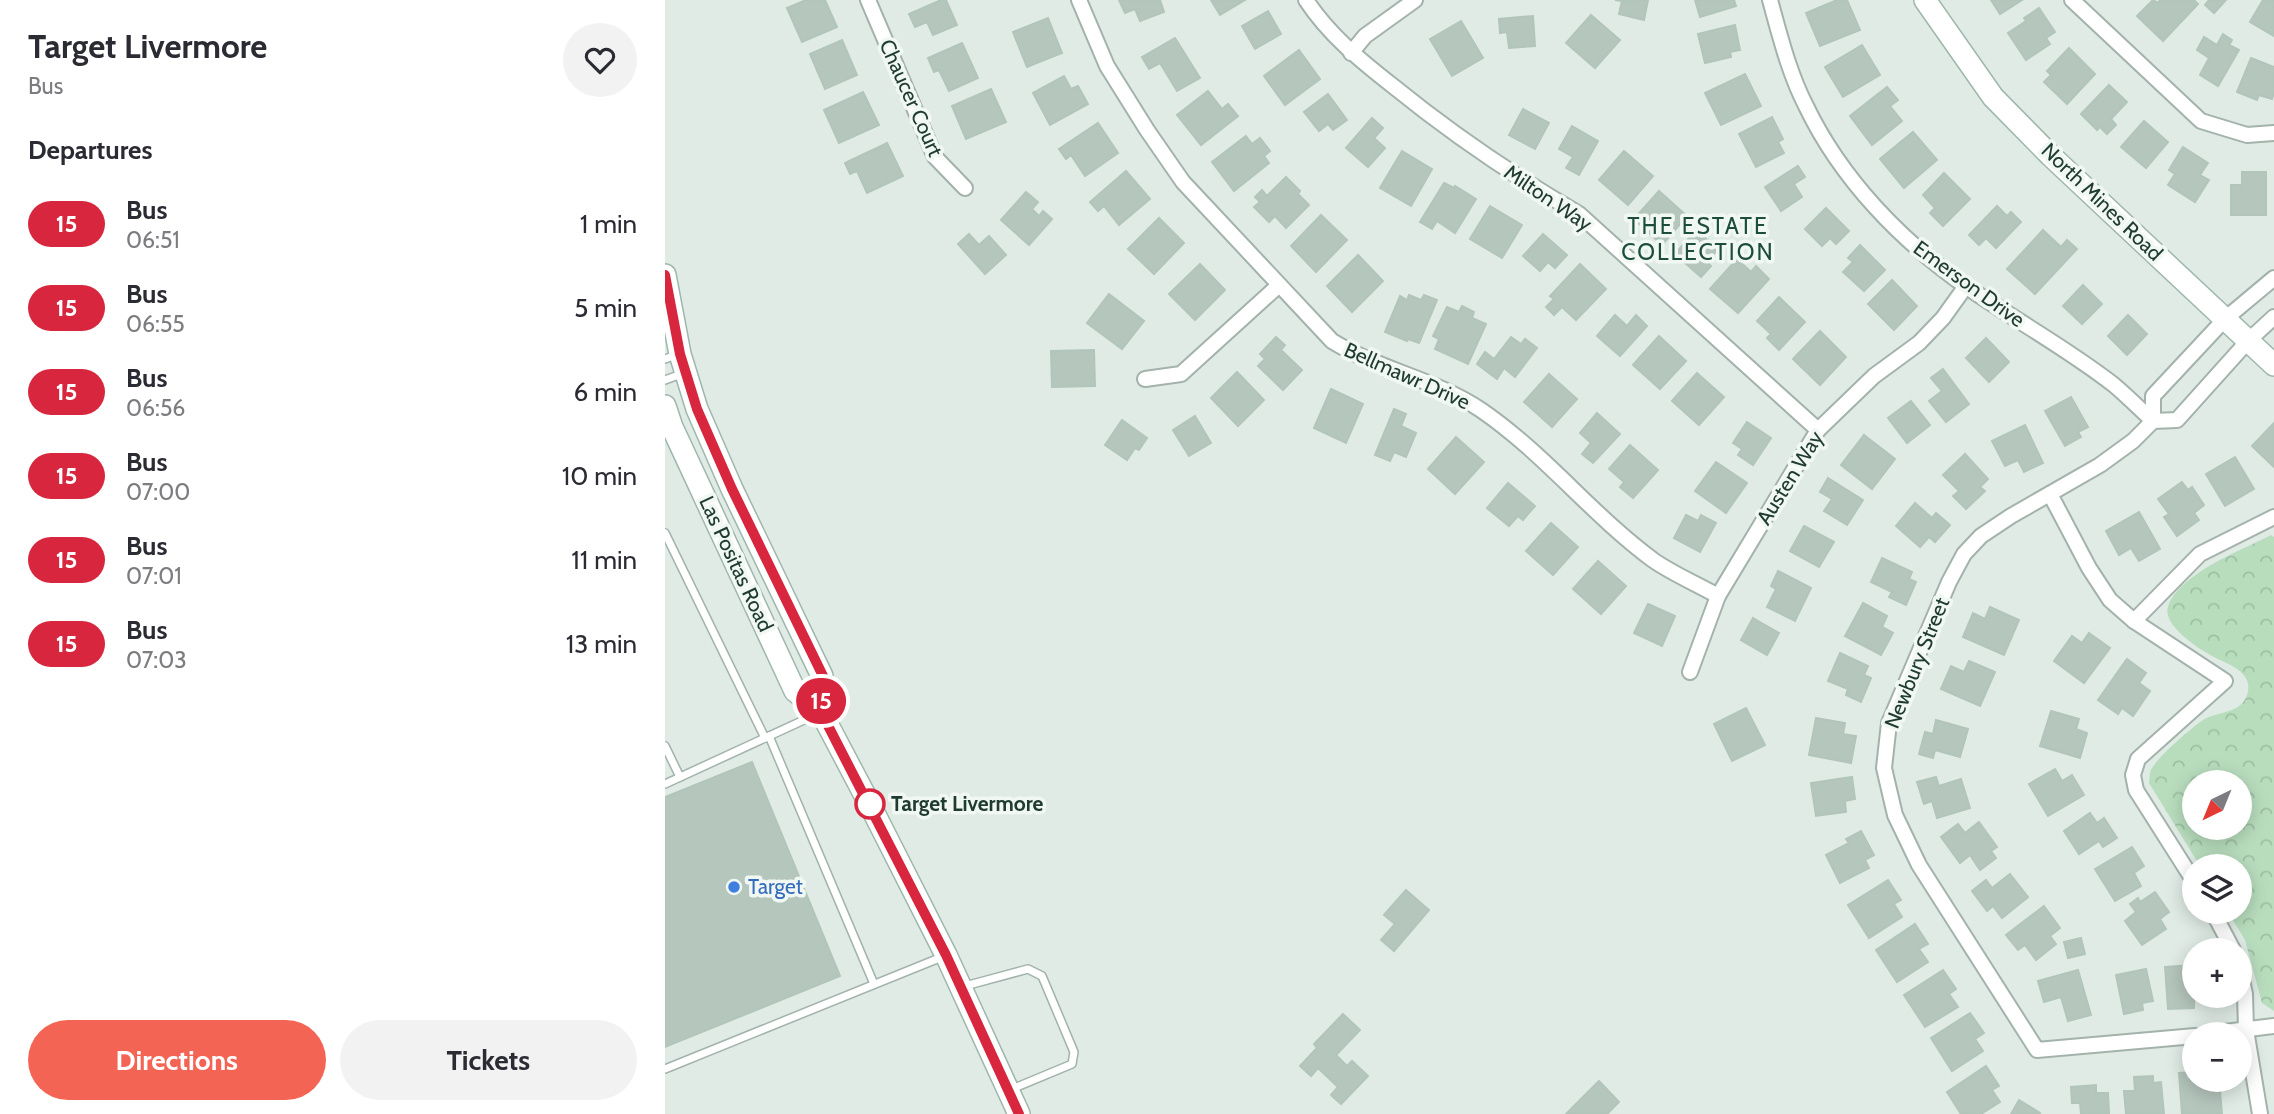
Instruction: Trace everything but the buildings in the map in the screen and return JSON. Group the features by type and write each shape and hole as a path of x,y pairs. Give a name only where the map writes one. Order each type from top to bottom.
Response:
{"main road":[{"name":"North Mines Road","path":"1925,0 1993,97 2050,155 2274,365"},
{"name":"North Mines Road","path":"1937,0 1945,26"},
{"name":"Las Positas Road","path":"665,275 677,362 732,489 823,676 821,712"},
{"name":"Las Positas Road","path":"665,406 672,427 795,691 821,712 946,955 1019,1114"}],"street":[{"name":"Chaucer Court","path":"868,0 935,157 965,188"},
{"name":"Bellmawr Drive","path":"1079,0 1107,66 1183,182 1332,341 1356,356 1443,388 1482,410 1655,561 1719,596"},
{"name":"Milton Way","path":"1306,0 1315,14 1351,53 1427,113 1535,188 1579,214 1818,430"},
{"path":"1351,53 1366,36 1415,0"},
{"name":"Emerson Drive","path":"1770,0 1783,50 1805,105 1832,152 1872,202 1916,248 1966,286 2114,385 2153,421"},
{"path":"2073,0 2201,121 2247,135 2274,133"},
{"path":"2153,421 2153,396 2225,319 2274,278"},
{"path":"1145,379 1181,374 1279,285"},
{"name":"Austen Way","path":"1690,672 1719,596 1818,430 1874,376 1919,343 1944,318 1966,286"},
{"name":"Newbury Street","path":"2182,1037 2037,1050 1919,865 1895,815 1884,768 1889,723 1949,582 1964,554 1981,536 2100,465 2133,441 2153,421 2177,420 2248,341 2274,317"},
{"path":"2050,494 2089,568 2111,600 2134,621 2225,681 2138,759 2133,775 2136,790 2182,863"},
{"path":"2134,621 2200,554 2274,517"},
{"path":"2252,1029 2274,1026"},
{"path":"2252,1066 2260,1114"}],"lane":[{"path":"665,380 677,362"},
{"path":"665,533 767,737 874,984"},
{"path":"665,784 821,712"},
{"path":"665,746 680,777"},
{"path":"665,1069 946,955"},
{"path":"961,987 1028,969 1042,976 1074,1052 1072,1064 1008,1090"}],"green space":[{"path":"2271,535 2274,537 2274,1011 2262,1003 2252,966 2252,938 2244,938 2235,924 2252,924 2252,854 2193,854 2184,840 2252,840 2252,770 2182,770 2182,837 2149,783 2151,770 2156,763 2183,736 2203,720 2240,706 2247,695 2247,680 2243,674 2190,642 2170,621 2168,614 2168,607 2174,595 2184,584 2228,556"}],"bus line":[{"name":"15","path":"665,275 680,354 697,409 732,489 823,676 821,712 946,955 1019,1114"}],"place":[{"name":"Target Livermore","path":"870,804"},
{"name":"Target","path":"734,887"}],"district":[{"name":"THE ESTATE COLLECTION","path":"1698,239"}]}
